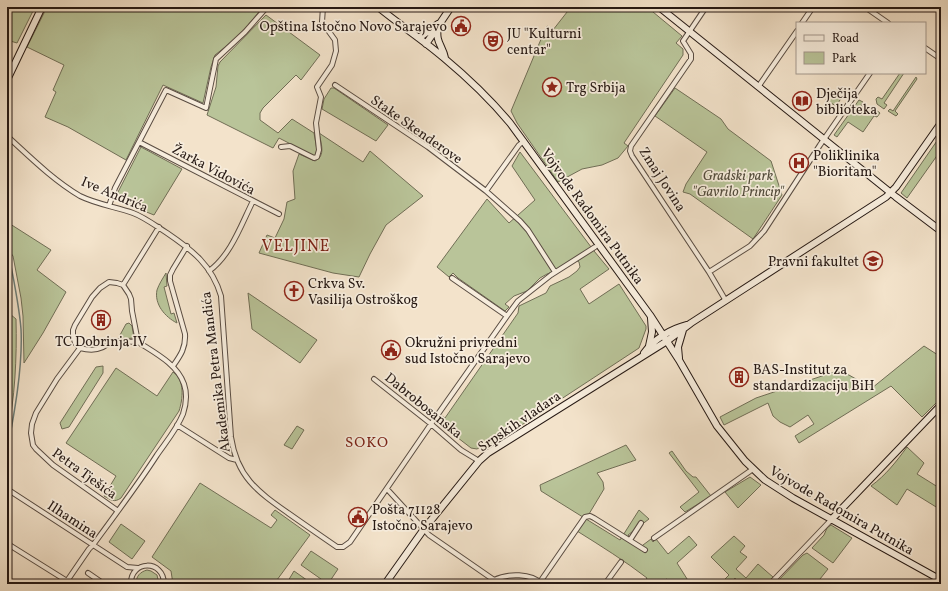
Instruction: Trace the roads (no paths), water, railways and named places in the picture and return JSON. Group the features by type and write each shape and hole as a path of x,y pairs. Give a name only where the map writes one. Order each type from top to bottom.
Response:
{"street":[{"path":"7,80 42,7"},
{"path":"109,206 115,188 166,90 206,108 216,59 245,32 267,7"},
{"path":"281,148 283,146 290,146 316,158 319,155 316,123 321,97 317,87 332,65 336,51 335,40 322,22 323,7"},
{"name":"Vojvode Radomira Putnika","path":"378,7 445,58 493,103 524,141 650,315 679,360 717,426 736,452 765,480 782,491 831,520 941,580"},
{"path":"426,44 451,7"},
{"path":"659,7 891,193 941,231"},
{"path":"690,31 706,7"},
{"path":"803,22 813,7"},
{"path":"865,7 887,22"},
{"path":"419,38 439,23"},
{"path":"439,23 437,39 444,52 445,58"},
{"name":"Zmaj Jovina","path":"690,31 683,41 691,54 690,59 631,146 630,151 709,272 726,301"},
{"path":"758,87 796,32"},
{"path":"926,49 941,59"},
{"path":"709,272 755,242 869,74"},
{"name":"Stake Skenderove","path":"335,85 428,147 486,192 528,230 555,272"},
{"path":"665,338 684,329 891,193 941,123"},
{"name":"Ive Andrića","path":"7,136 51,175 70,189 87,199 135,214 159,227"},
{"path":"486,192 519,145 524,141"},
{"name":"Žarka Vidovića","path":"139,142 279,214"},
{"name":"Akademika Petra Mandića","path":"209,271 220,263 226,255 253,201"},
{"path":"123,285 159,227"},
{"name":"Akademika Petra Mandića","path":"159,227 187,246 198,257 218,286 221,296 231,436 237,460 247,478 260,493 339,547 344,547 350,542 518,301 555,272 595,247"},
{"path":"173,366 185,347 186,334 170,281 170,275 187,246"},
{"path":"452,278 507,316"},
{"path":"12,546 67,581 118,511 177,425 184,412 186,394 182,379 173,366 138,342 111,341 106,346 98,349 87,350 80,348 74,340 73,330 92,296 107,283 113,282 123,285 132,299 132,311 138,342"},
{"path":"649,346 652,321 650,315"},
{"path":"665,338 682,326 691,323"},
{"path":"679,360 678,346 684,329"},
{"name":"Srpskih vladara","path":"642,356 649,346 665,338"},
{"name":"Srpskih vladara","path":"385,584 424,530 479,461 524,430 642,356 665,338"},
{"name":"Petra Tješića","path":"80,348 57,379 36,413 32,428 33,445 52,465 118,511"},
{"name":"Dabrobosanska","path":"374,379 461,450 479,461"},
{"path":"770,584 941,405"},
{"path":"177,425 229,458 237,460"},
{"name":"Vojvode Radomira Putnika","path":"654,538 753,469"},
{"name":"Ilhamina","path":"8,489 127,567 138,568 148,565 157,568 162,575 164,584"},
{"path":"386,489 429,535 494,582 502,577 525,576 541,583 585,517 590,516 645,550"},
{"path":"630,540 641,523"},
{"path":"605,584 620,562"},
{"name":"Ilhamina","path":"127,567 132,576"},
{"path":"131,584 132,576 138,568"},
{"path":"88,573 104,584"}],"waterway":[{"path":"7,254 9,256 18,302 21,329 21,359 7,452"}],"place":[{"name":"Opština Istočno Novo Sarajevo","path":"461,26"},
{"name":"JU \"Kulturni centar\"","path":"493,41"},
{"name":"Trg Srbija","path":"552,87"},
{"name":"Dječija biblioteka","path":"802,101"},
{"name":"Poliklinika \"Bioritam\"","path":"799,163"},
{"name":"Pravni fakultet","path":"873,261"},
{"name":"Crkva Sv. Vasilija Ostroškog","path":"294,291"},
{"name":"TC Dobrinja IV","path":"101,320"},
{"name":"Okružni privredni sud Istočno Sarajevo","path":"391,350"},
{"name":"BAS-Institut za standardizaciju BiH","path":"739,377"},
{"name":"Pošta 71128 Istočno Sarajevo","path":"358,517"}],"district":[{"name":"VELJINE","path":"296,245"},
{"name":"SOKO","path":"367,442"}],"park label":[{"name":"Gradski park \"Gavrilo Princip\"","path":"738,184"}]}
